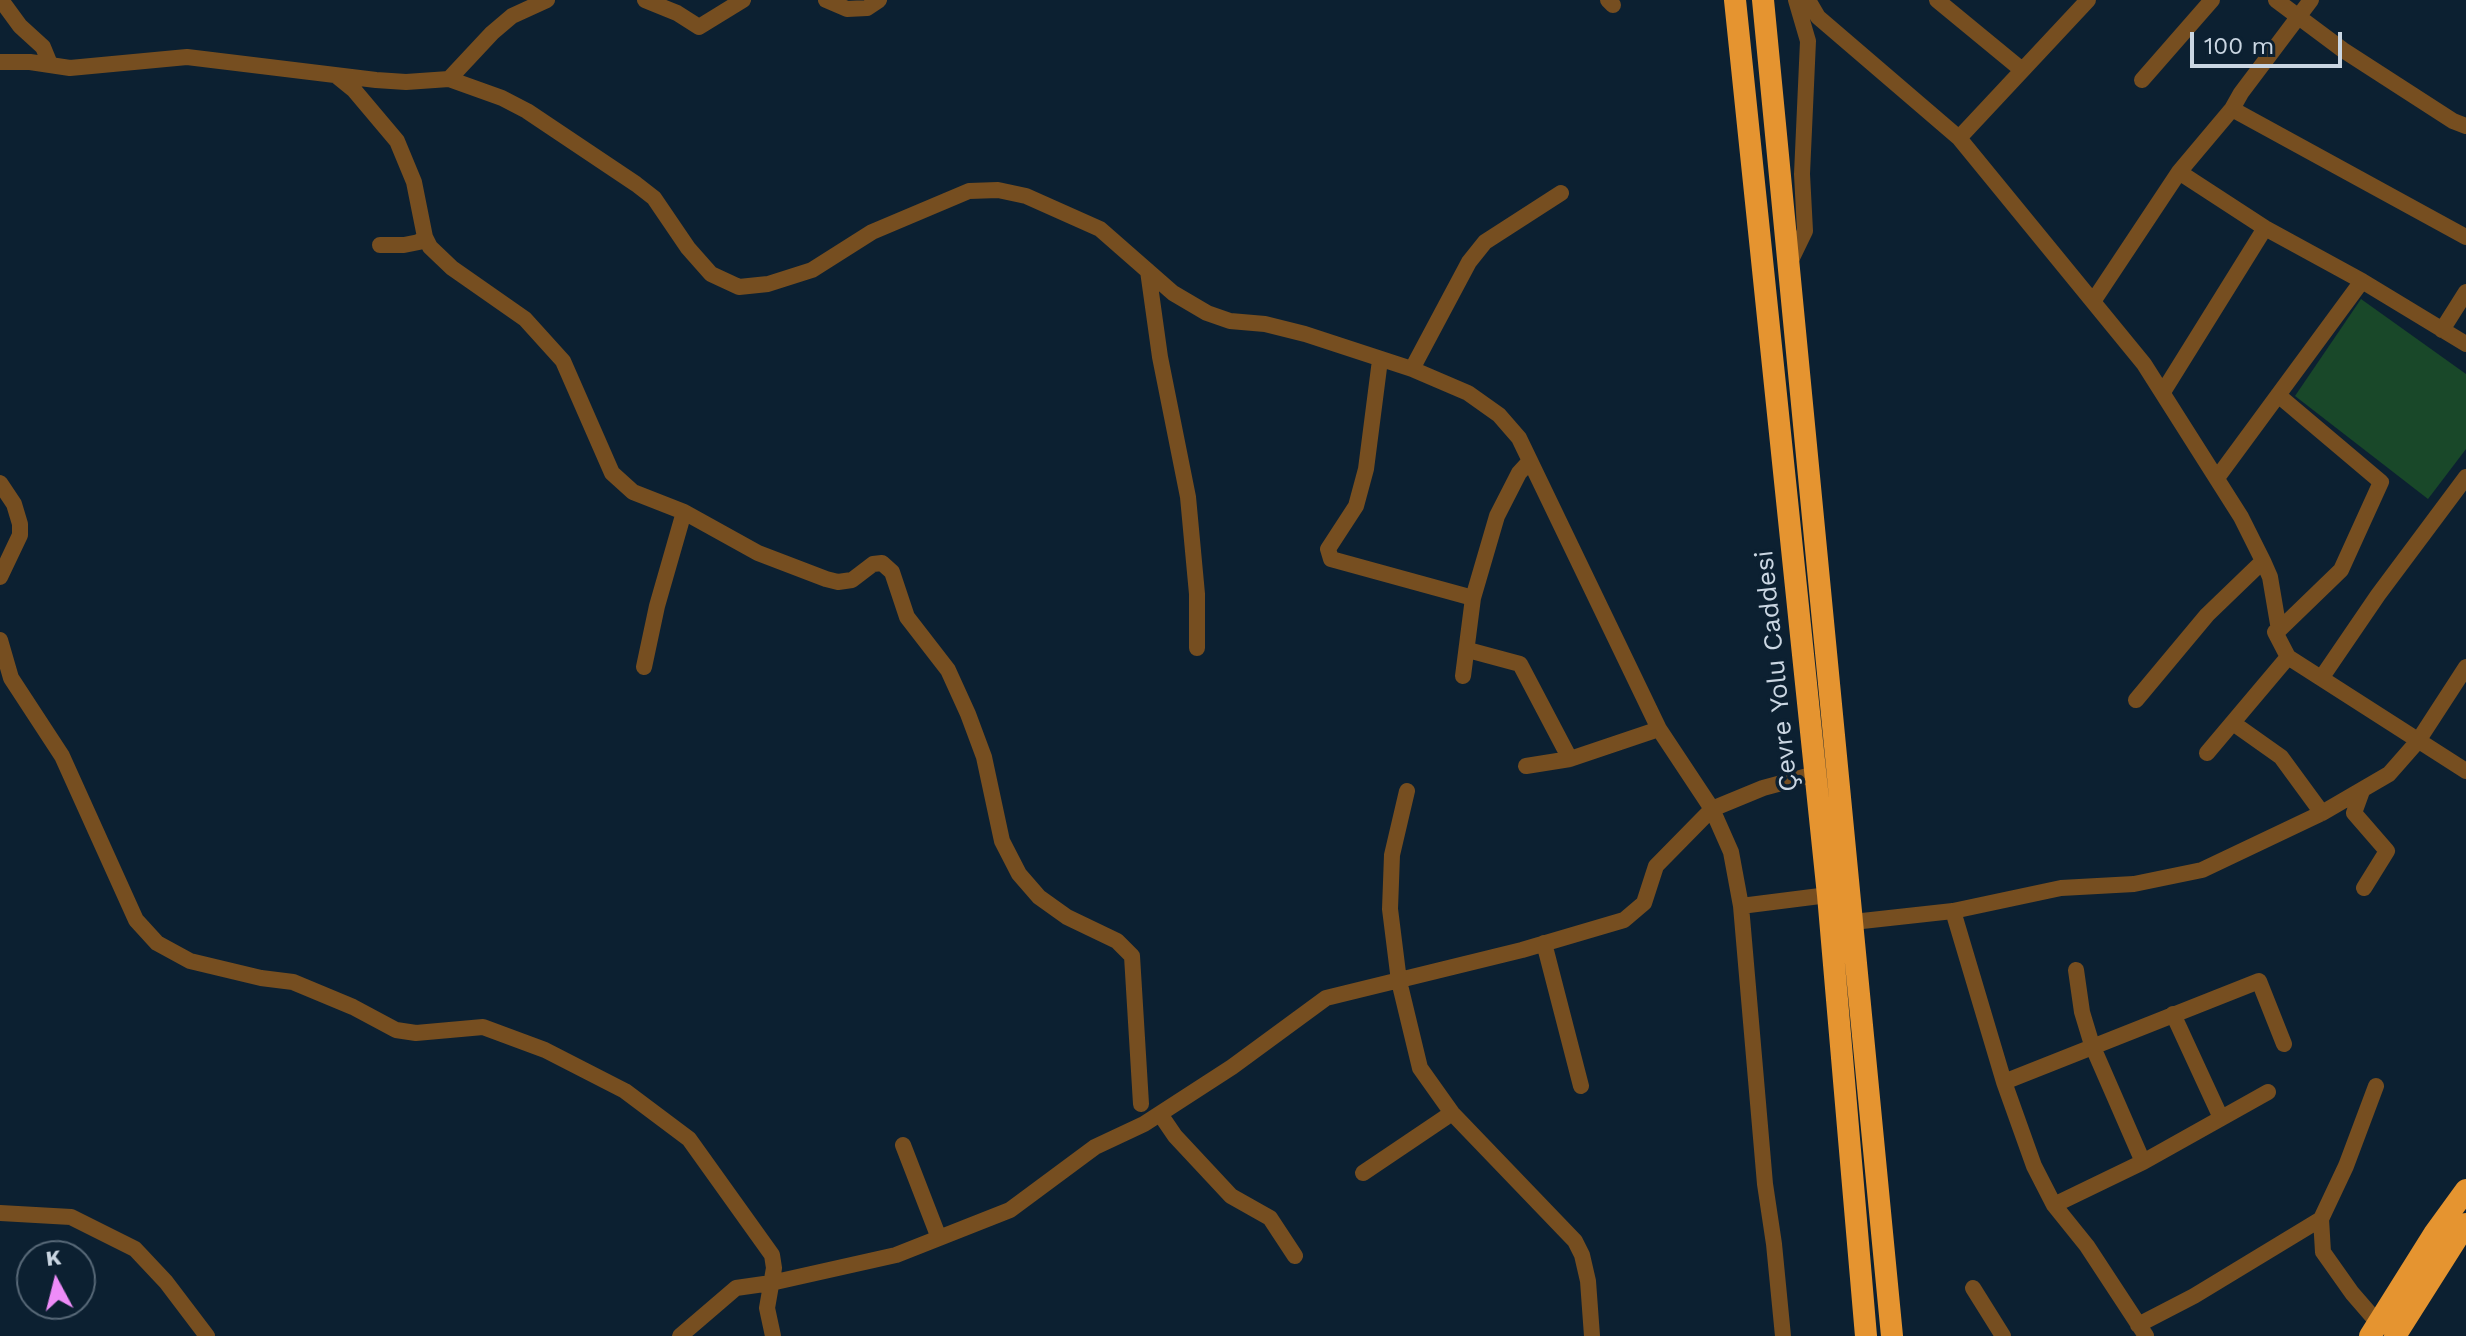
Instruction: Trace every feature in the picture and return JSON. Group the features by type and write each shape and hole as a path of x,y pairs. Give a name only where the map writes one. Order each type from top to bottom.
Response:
{"highway":[{"name":"Çevre Yolu Caddesi","path":"1735,0 1828,895 1866,1336"},
{"name":"Çevre Yolu Caddesi","path":"1763,0 1892,1336"},
{"path":"2381,1332 2434,1234 2466,1190"},
{"path":"2381,1332 2466,1224"}],"street":[{"path":"1,0 20,26 43,47 50,64"},
{"path":"449,79 512,16 547,0"},
{"path":"645,0 677,13 699,27 743,0"},
{"path":"826,0 847,9 867,8 879,0"},
{"path":"1787,268 1805,231 1802,174 1808,41 1796,0"},
{"path":"1808,0 1818,17 1959,138 2094,300 2163,392 2217,478 2263,561 2270,577 2279,630"},
{"path":"1937,0 2022,70"},
{"path":"1959,138 2088,0"},
{"path":"2142,80 2212,0"},
{"path":"2276,0 2343,50 2453,121 2466,126"},
{"path":"2094,300 2179,172 2232,109 2311,0"},
{"path":"0,62 70,68 187,57 338,77 406,82 449,79 502,98 527,111 636,184 654,198 688,248 711,274 739,287 768,284 812,270 872,232 969,191 998,190 1026,196 1100,229 1173,293 1207,313 1230,321 1265,324 1305,334 1412,369 1468,393 1499,415 1519,438 1659,729 1712,809 1731,852 1741,906 1765,1184 1783,1336"},
{"path":"338,77 371,109 397,141 414,182 425,237 435,253 525,319 563,361 612,473 633,492 684,512 758,553 826,579 838,582 852,580 873,564 882,563 892,572 907,617 948,670 968,714 984,757 1002,841 1019,874 1039,897 1067,917 1117,941 1132,956 1141,1104"},
{"path":"2232,109 2466,237"},
{"path":"2179,172 2265,228 2362,281 2466,344"},
{"path":"1412,369 1469,262 1485,242 1561,193"},
{"path":"2163,392 2265,228"},
{"path":"380,245 404,245 419,242 425,237"},
{"path":"1148,271 1160,357 1188,497 1197,594 1197,648"},
{"path":"2217,478 2362,281"},
{"path":"2442,330 2466,292"},
{"path":"1380,360 1366,469 1356,506 1328,549 1331,559 1473,598"},
{"path":"2278,395 2381,482 2341,570 2275,632 2288,657 2466,771"},
{"path":"1463,676 1473,598 1497,516 1519,473 1530,461"},
{"path":"2322,677 2378,595 2466,477"},
{"path":"0,483 14,504 20,535 0,577"},
{"path":"644,667 657,606 684,512"},
{"path":"2136,700 2207,615 2263,561"},
{"path":"0,640 11,678 62,756 136,920 157,943 190,961 261,978 293,982 353,1007 396,1030 416,1033 483,1027 545,1050 625,1091 689,1139 772,1255 774,1268 767,1308 773,1336"},
{"path":"1468,650 1520,664 1570,759"},
{"path":"2207,753 2288,657"},
{"path":"1853,922 1953,911 2061,888 2109,886 2176,877 2202,870 2322,813 2389,774 2418,741 2466,667"},
{"path":"2233,723 2281,757 2322,813"},
{"path":"1526,766 1570,759 1659,729"},
{"path":"680,1336 736,1288 896,1255 1010,1210 1095,1147 1160,1114 1232,1067 1326,998 1624,920 1644,903 1656,866 1712,809 1763,788 1815,774"},
{"path":"1407,791 1392,855 1390,909 1399,981 1420,1068 1452,1113 1575,1241 1585,1263 1592,1336"},
{"path":"2362,791 2354,813 2387,851 2364,888"},
{"path":"1741,906 1828,895"},
{"path":"1953,911 2004,1082 2034,1166 2054,1205 2087,1246 2142,1330 2321,1219"},
{"path":"1544,943 1581,1086"},
{"path":"2076,970 2082,1012 2092,1045 2143,1162"},
{"path":"2004,1082 2259,981 2284,1044"},
{"path":"2173,1014 2221,1118"},
{"path":"2376,1086 2346,1166 2321,1219 2323,1252 2381,1332"},
{"path":"2054,1205 2143,1162 2268,1092"},
{"path":"1363,1173 1452,1113"},
{"path":"1160,1114 1175,1136 1231,1196 1270,1218 1295,1256"},
{"path":"903,1145 939,1238"},
{"path":"0,1213 71,1217 135,1249 166,1282 207,1336"},
{"path":"1973,1288 2003,1336"}],"green space":[{"path":"2361,299 2466,374 2466,449 2428,499 2295,396"}]}
